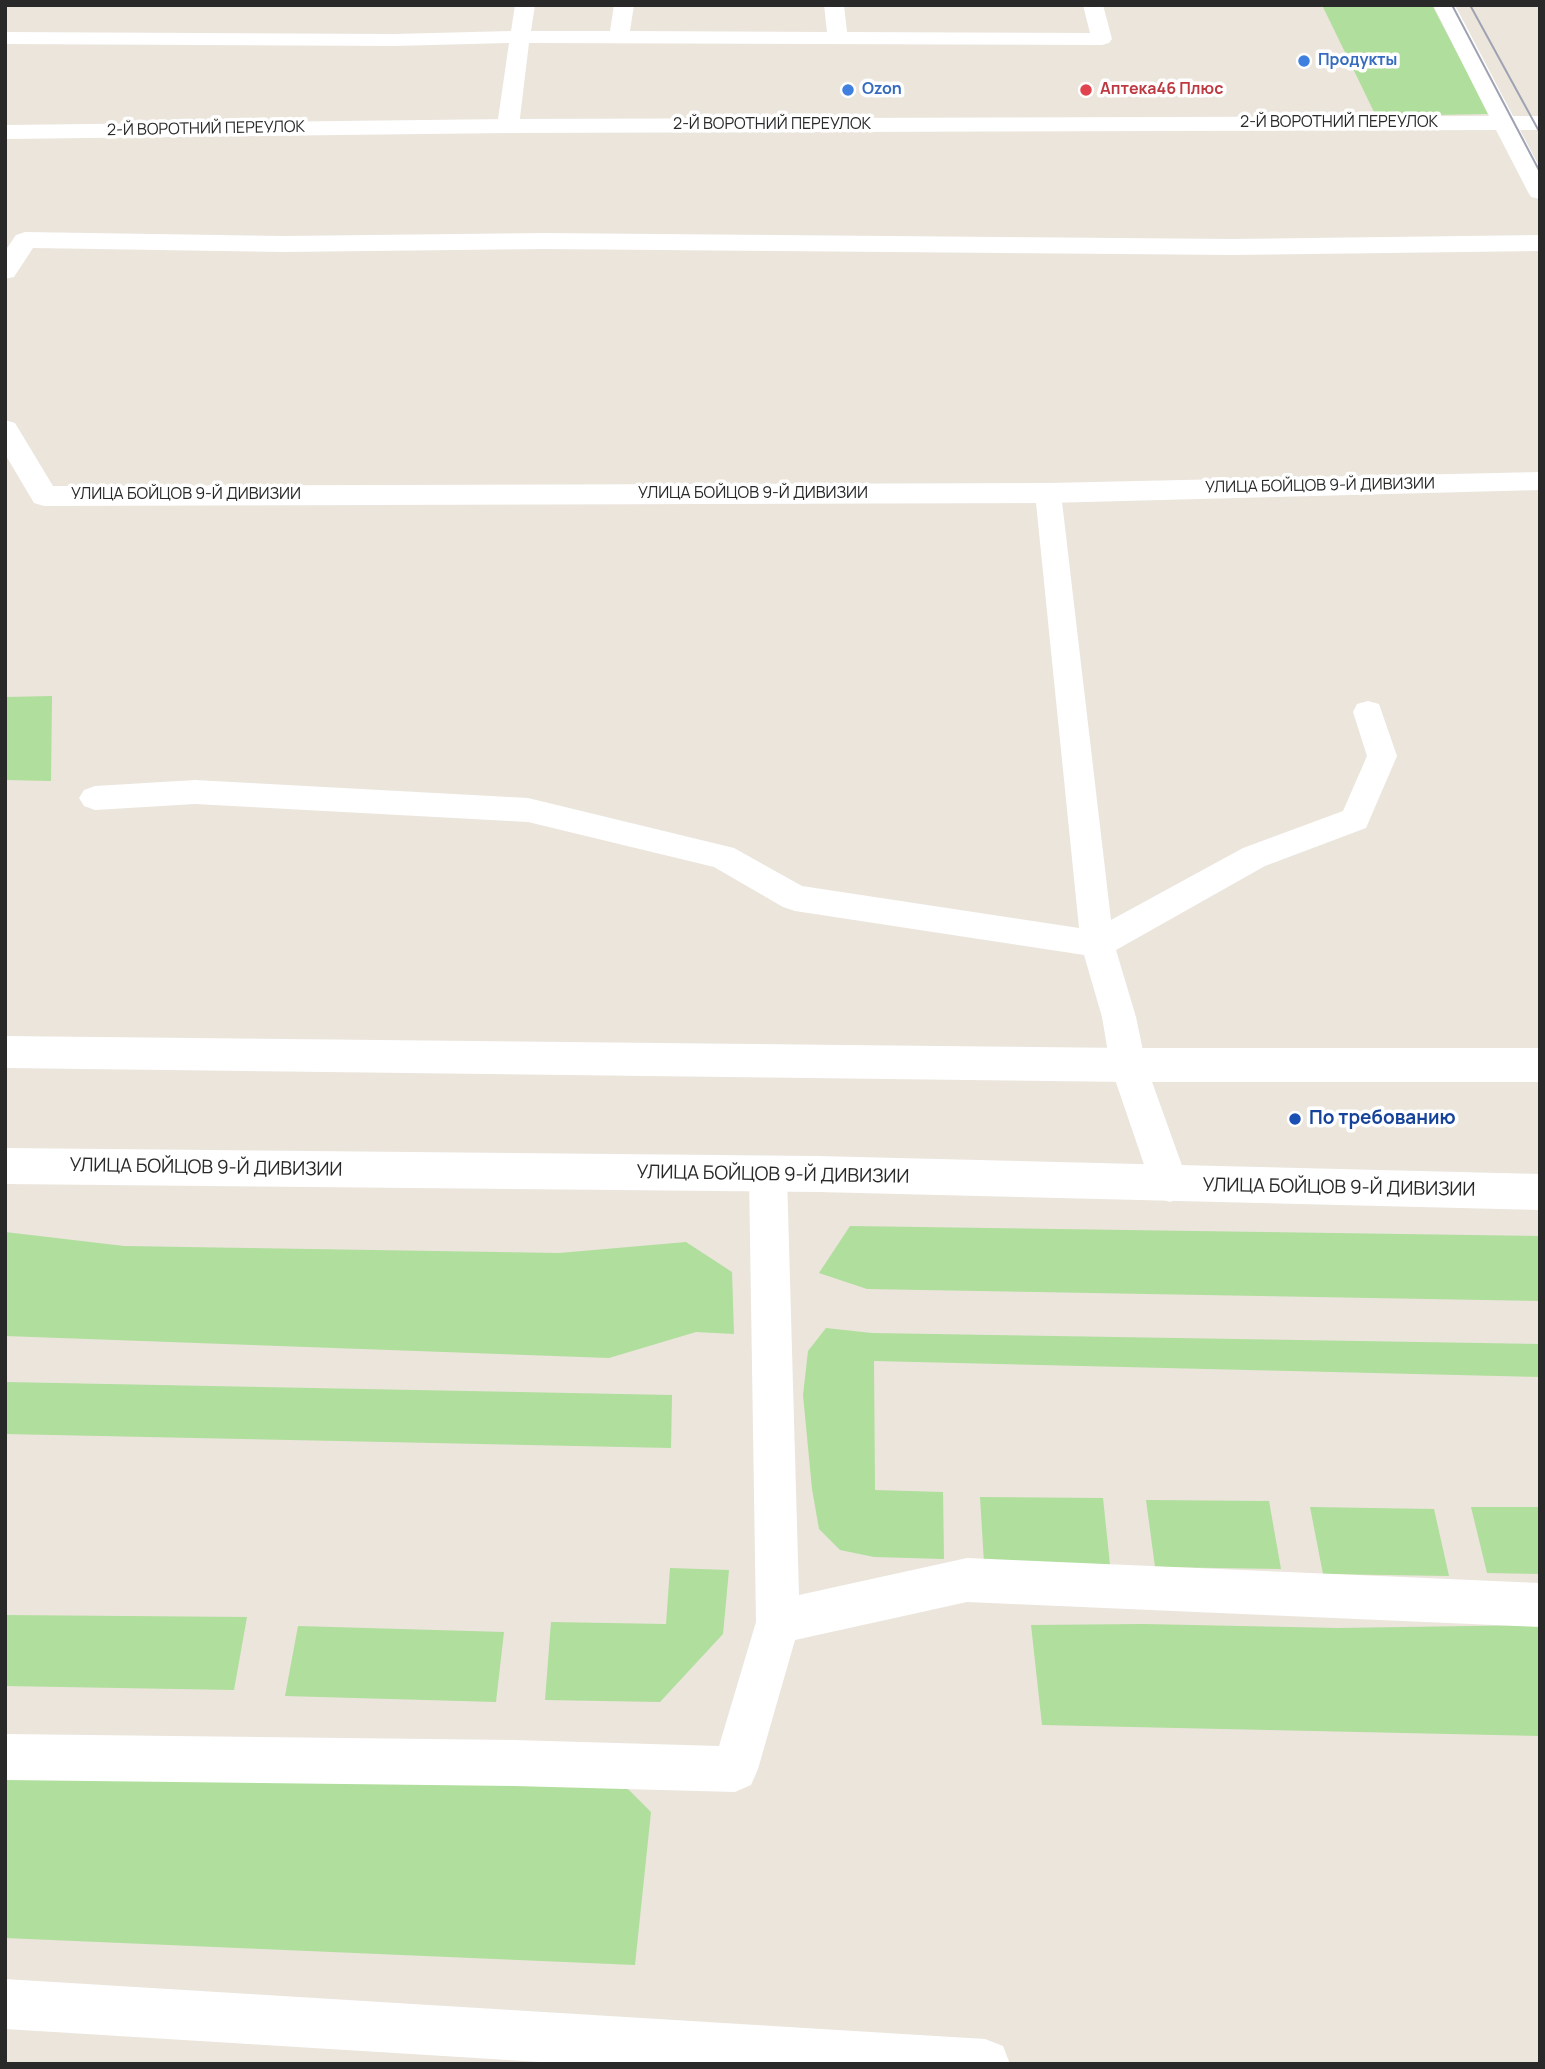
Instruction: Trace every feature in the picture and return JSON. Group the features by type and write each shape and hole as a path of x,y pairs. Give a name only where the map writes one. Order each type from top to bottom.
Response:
{"street":[{"path":"1444,5 1540,192"},
{"name":"2-Й ВОРОТНИЙ ПЕРЕУЛОК","path":"5,132 508,125 1540,123"},
{"path":"5,271 25,240 283,244 558,241 1233,247 1540,243"},
{"name":"УЛИЦА БОЙЦОВ 9-Й ДИВИЗИИ","path":"5,429 44,496 1048,493 1540,481"},
{"path":"5,1052 195,1057 1128,1065 1540,1065"},
{"name":"УЛИЦА БОЙЦОВ 9-Й ДИВИЗИИ","path":"5,1166 768,1175 1540,1192"}],"lane":[{"path":"508,125 525,5"},
{"path":"619,37 624,5"},
{"path":"834,5 837,37"},
{"path":"5,38 1102,39 1093,5"},
{"path":"1048,493 1097,944 1119,1017 1128,1065 1170,1185"},
{"path":"95,798 195,792 528,810 723,857 795,898 1097,944 1254,857 1355,819 1382,756 1368,712"},
{"path":"5,1757 514,1763 735,1769 778,1622 768,1175"},
{"path":"778,1622 967,1580 1540,1605"},
{"path":"5,2004 985,2064"}],"green space":[{"path":"1322,5 1432,5 1489,114 1376,116"},
{"path":"52,696 51,781 5,780 5,697"},
{"path":"850,1226 1540,1236 1540,1301 867,1289 819,1273"},
{"path":"5,1232 124,1246 559,1253 686,1242 732,1272 734,1334 696,1332 609,1358 5,1336"},
{"path":"826,1328 872,1333 1540,1344 1540,1377 874,1361 875,1490 943,1492 944,1559 874,1557 840,1550 819,1529 812,1489 803,1395 808,1351"},
{"path":"5,1382 672,1395 671,1448 5,1434"},
{"path":"980,1497 1103,1498 1110,1565 984,1563"},
{"path":"1146,1500 1269,1501 1281,1569 1155,1567"},
{"path":"1310,1507 1434,1509 1449,1576 1323,1574"},
{"path":"1471,1507 1540,1507 1540,1574 1487,1573"},
{"path":"670,1568 729,1570 723,1634 660,1702 545,1700 551,1622 666,1624"},
{"path":"5,1615 247,1617 234,1690 5,1686"},
{"path":"1144,1624 1337,1628 1540,1625 1540,1736 1042,1725 1031,1625"},
{"path":"298,1626 504,1632 496,1702 285,1696"},
{"path":"5,1770 624,1785 651,1812 635,1965 5,1938"}],"tram line":[{"path":"1452,5 1540,172"},
{"path":"1470,5 1540,133"}],"place":[{"name":"Продукты","path":"1304,61"},
{"name":"Ozon","path":"848,90"},
{"name":"Аптека46 Плюс","path":"1086,90"},
{"name":"По требованию","path":"1295,1119"}]}
